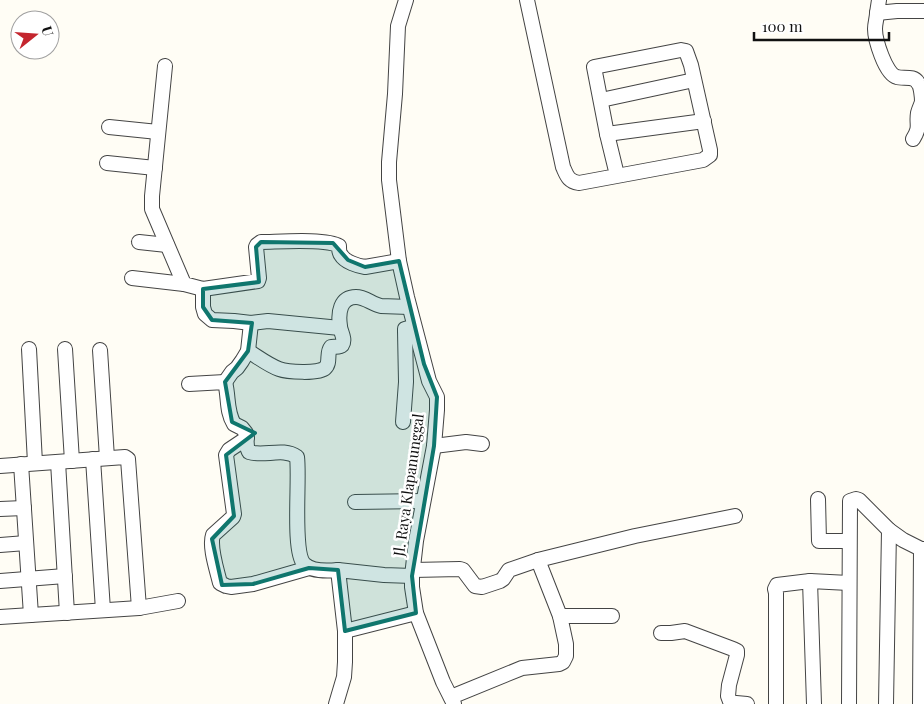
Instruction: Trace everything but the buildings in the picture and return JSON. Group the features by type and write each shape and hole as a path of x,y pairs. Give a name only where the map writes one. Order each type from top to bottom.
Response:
{"street":[{"name":"Jl. Raya Klapanunggal","path":"406,0 398,26 389,180 400,261 409,307 429,381 436,397 434,446 416,541 412,587 416,613 452,701"},
{"path":"527,0 562,167 572,182 579,183 618,176 703,160 710,155 691,65 685,50 594,68 607,134 618,176"},
{"path":"913,139 918,130 918,116 922,102 919,84 912,78 896,77 891,74 884,62 875,29 878,6 897,11 924,11"},
{"path":"165,66 152,209 184,284"},
{"path":"600,100 694,80"},
{"path":"607,134 704,121"},
{"path":"109,127 158,132"},
{"path":"107,163 155,168"},
{"path":"139,242 167,245"},
{"path":"132,278 184,284 203,289 258,281 256,247 261,242 333,243 339,246 341,256 365,267 400,261"},
{"path":"203,289 205,314 212,320 234,320 251,323 268,321 340,328"},
{"path":"248,352 286,371 318,372 327,366 328,350 331,346 338,347 343,343 340,328 340,309 343,301 355,297 363,298 382,306 409,307"},
{"path":"225,382 248,352 251,323"},
{"path":"403,422 406,382 405,329 412,327 415,330"},
{"path":"29,349 35,463"},
{"path":"65,349 72,461"},
{"path":"100,350 107,458"},
{"path":"189,384 225,382"},
{"path":"225,382 228,411 232,422 245,430 249,452 278,452 297,457 297,520 300,549 302,561 309,568"},
{"path":"247,438 229,450 226,455 234,514 213,534 212,539 220,583 231,587 253,584 309,568 384,575 460,569 478,587 500,581 509,570 538,560 636,536 734,516"},
{"path":"434,446 466,442 482,444"},
{"path":"0,466 128,458 139,608"},
{"path":"92,459 103,610"},
{"path":"58,462 67,612"},
{"path":"21,464 31,615"},
{"path":"849,704 850,502 856,498 889,530 903,540 923,548 920,704"},
{"path":"818,499 819,541 849,541"},
{"path":"355,502 423,501"},
{"path":"0,510 24,508"},
{"path":"886,704 889,530"},
{"path":"0,545 26,543"},
{"path":"452,701 522,668 561,663 566,656 566,644 560,616 538,560"},
{"path":"336,704 345,673 345,631 338,570"},
{"path":"0,581 65,576"},
{"path":"776,704 775,589 778,585 810,581 849,584"},
{"path":"810,581 814,704"},
{"path":"0,617 139,608 178,601"},
{"path":"345,631 416,613"},
{"path":"560,616 612,616"},
{"path":"661,633 685,632 737,651 728,696 732,704 736,702 747,704"}],"highlighted area":[{"path":"261,242 333,243 348,260 365,267 399,261 424,364 437,397 434,446 412,576 416,613 345,631 338,570 309,568 253,584 222,585 212,539 234,516 226,455 255,433 232,422 225,382 248,351 252,323 212,320 203,307 203,289 259,282 256,247"}]}
